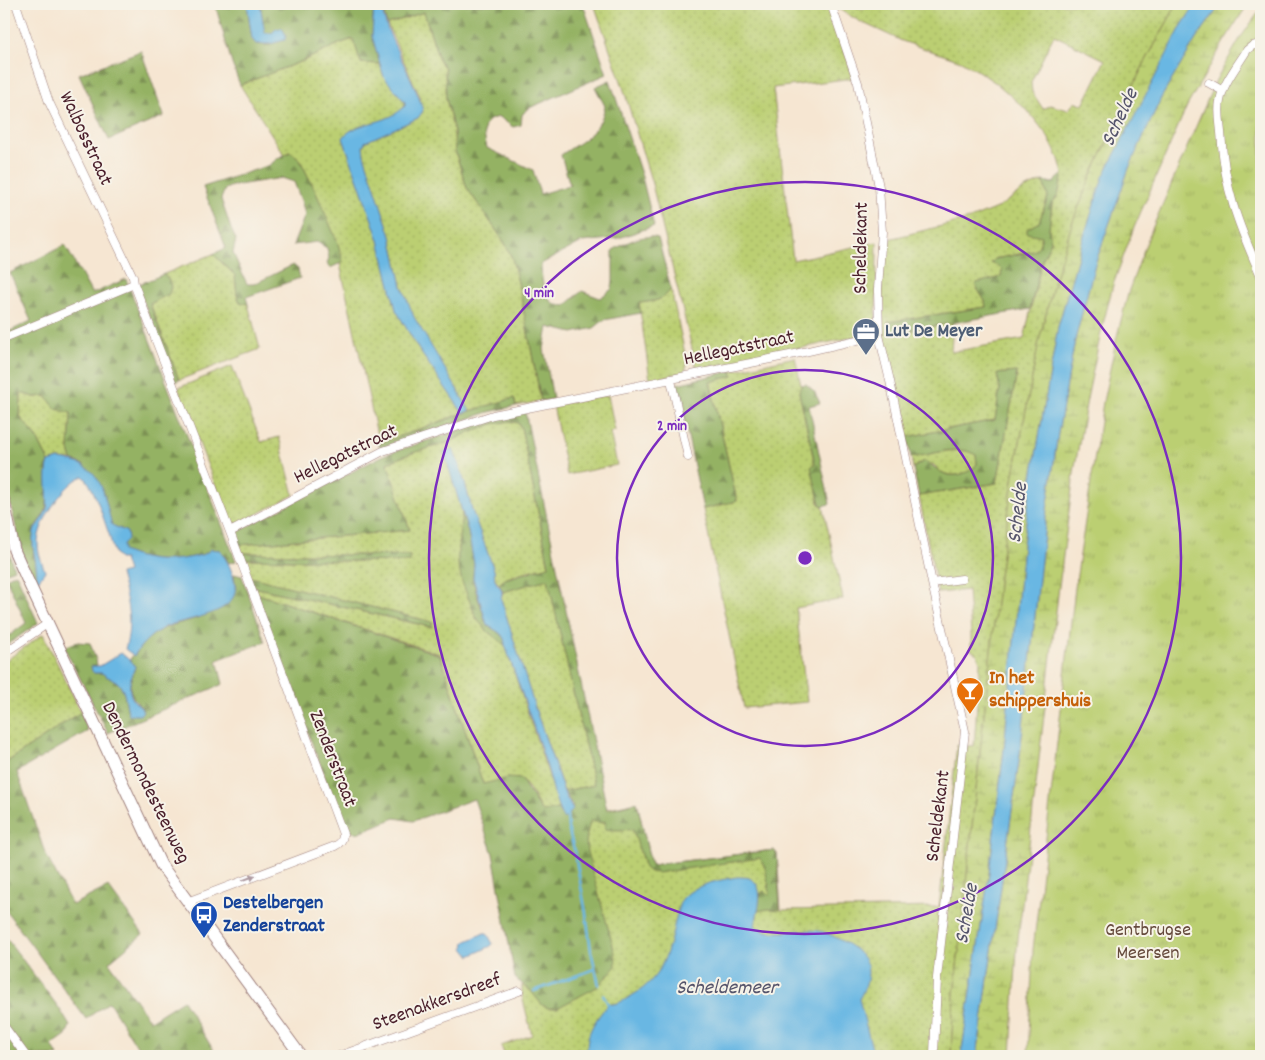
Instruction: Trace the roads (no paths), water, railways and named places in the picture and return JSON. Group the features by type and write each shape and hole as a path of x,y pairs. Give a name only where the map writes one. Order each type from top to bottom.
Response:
{"main road":[{"name":"Dendermondesteenweg","path":"4,501 14,550 160,865 301,1056"}],"street":[{"name":"Walbosstraat","path":"16,4 49,102 134,284"},
{"name":"Scheldekant","path":"831,4 858,83 879,186 882,232 878,307 879,335 965,731 937,978 934,1056"},
{"path":"1261,46 1259,44 1246,50 1222,91 1219,102 1227,185 1241,231 1261,276"},
{"path":"1209,83 1222,91"},
{"path":"4,338 134,284 230,532"},
{"name":"Hellegatstraat","path":"230,532 383,451 493,415 671,380 879,335"},
{"path":"671,380 688,458"},
{"name":"Zenderstraat","path":"188,902 335,846 343,838 230,532"},
{"path":"932,583 962,579"},
{"path":"4,653 47,624"},
{"name":"Steenakkersdreef","path":"339,1056 519,991"},
{"path":"4,1026 26,1056"}],"water":[{"path":"247,4 260,4 265,33 272,33 276,29 282,28 286,35 285,40 270,44 256,44 252,39"},
{"path":"374,4 381,4 388,31 413,84 423,111 418,118 365,142 363,147 364,155 391,236 402,286 414,317 470,411 463,413 419,350 396,310 379,240 343,138 352,130 392,116 405,106 405,102 384,77 380,64 372,36"},
{"name":"Schelde","path":"1196,4 1221,4 1196,39 1161,98 1129,168 1095,264 1075,340 1058,433 1045,524 1020,754 977,1056 961,1056 989,874 1004,749 1023,545 1031,483 1058,327 1103,177 1182,25"},
{"path":"453,449 473,513 494,570 495,580 501,590 501,599 535,708 565,795 573,810 564,819 561,815 505,641 499,633 487,625 473,578 474,564 468,531 444,452"},
{"path":"59,459 85,466 99,481 112,525 127,532 128,539 123,544 123,551 149,559 174,560 205,554 211,549 220,550 230,567 235,585 234,595 229,603 209,614 165,627 148,639 134,656 125,649 129,621 127,602 120,574 128,572 124,559 119,559 112,547 91,486 83,476 76,480 60,496 42,526 38,548 45,571 37,582 33,536 35,528 47,508 47,473 49,462"},
{"path":"121,653 135,667 130,680 130,694 143,711 140,715 129,715 122,688 116,681 102,673 94,673 92,671 91,666 100,666"},
{"name":"Scheldemeer","path":"737,877 749,878 755,881 758,886 760,899 755,926 770,932 811,930 822,932 844,942 865,960 868,973 867,981 859,999 874,1056 588,1056 589,1034 608,1004 618,1003 633,995 652,980 658,971 667,952 678,907 682,899 702,886"},
{"path":"487,933 493,944 470,956 464,948 465,942"}],"waterway":[{"path":"567,815 586,913 591,951 599,985"},
{"path":"534,991 595,969"},
{"path":"603,995 608,1004"}],"place":[{"name":"Lut De Meyer","path":"866,356"},
{"name":"In het schippershuis","path":"970,715"},
{"name":"Destelbergen Zenderstraat","path":"204,939"}],"park label":[{"name":"Gentbrugse Meersen","path":"1148,942"}]}
